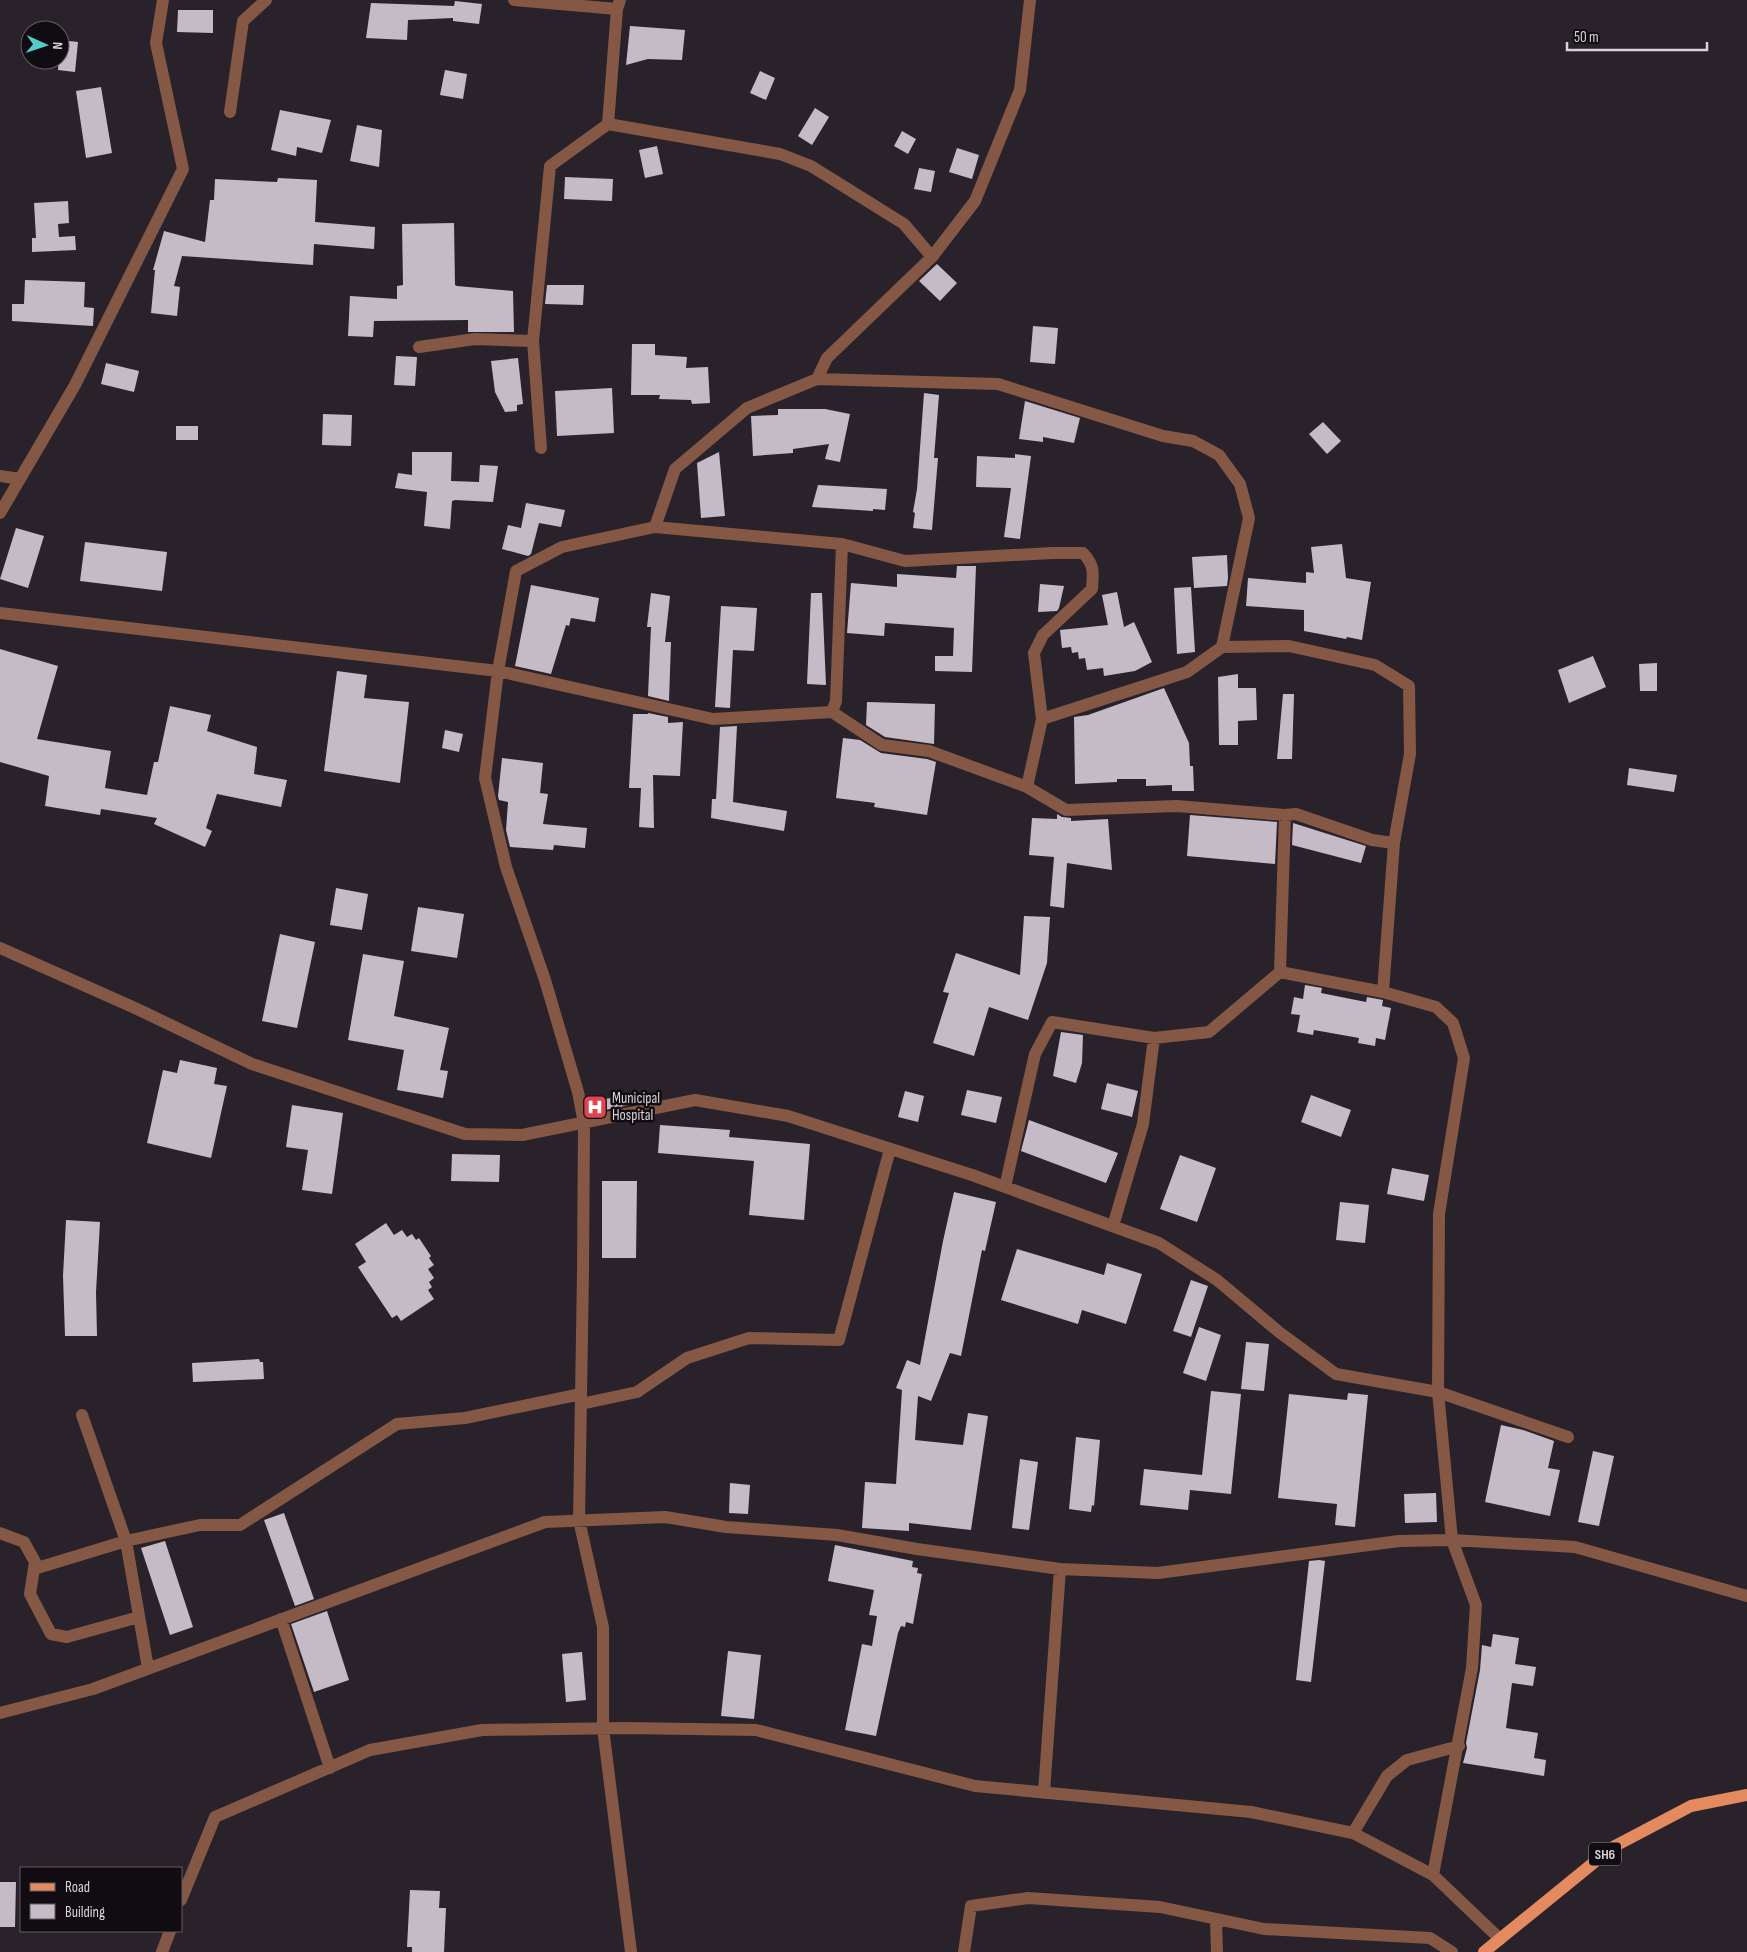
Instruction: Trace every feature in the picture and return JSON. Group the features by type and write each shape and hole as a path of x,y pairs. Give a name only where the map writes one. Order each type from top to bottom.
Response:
{"main road":[{"name":"SH6","path":"1484,1952 1613,1847 1691,1806 1747,1796"}],"street":[{"path":"0,513 75,385 183,169 156,42 163,0"},
{"path":"230,112 243,20 266,0"},
{"path":"514,0 618,4 608,124"},
{"path":"816,379 827,358 932,257 975,201 1020,90 1030,0"},
{"path":"541,448 533,341 550,166 608,124 771,152 811,166 904,224 932,257"},
{"path":"419,347 475,340 533,341"},
{"path":"655,527 675,469 747,408 816,379 998,384 1164,436 1193,441 1219,455 1240,484 1249,518 1222,648"},
{"path":"0,476 20,480"},
{"path":"631,1952 603,1728 603,1627 579,1520 584,1122 578,1092 545,980 506,866 485,778 498,671 516,571 562,547 655,527 842,544 905,561 1052,552 1083,553 1093,566 1092,589 1043,635 1034,653 1042,719 1027,787"},
{"path":"832,712 836,701 842,544"},
{"path":"0,613 498,671 713,719 832,712 882,745 929,751 1027,787 1066,810 1177,806 1285,815 1296,814 1372,840 1394,843"},
{"path":"1042,719 1187,672 1222,648 1289,646 1376,665 1409,686 1410,754 1394,843 1383,992"},
{"path":"1005,1187 1035,1054 1052,1022 1154,1038 1209,1032 1280,972 1285,815"},
{"path":"0,948 135,1008 252,1064 465,1134 522,1135 695,1100 788,1116 1005,1187 1159,1243 1216,1280 1336,1374 1438,1392 1568,1437"},
{"path":"1280,972 1383,992 1436,1007 1453,1023 1464,1058 1439,1214 1438,1392 1452,1540 1476,1606 1472,1668 1434,1875"},
{"path":"1113,1226 1143,1124 1154,1038"},
{"path":"34,1569 126,1542 200,1525 240,1525 397,1424 465,1418 637,1392 688,1358 749,1338 839,1340 890,1149"},
{"path":"82,1415 126,1542 148,1668"},
{"path":"0,1713 94,1689 545,1522 665,1517 726,1527 837,1535 917,1549 1060,1569 1158,1573 1399,1541 1452,1540 1574,1547 1747,1596"},
{"path":"0,1533 24,1542 35,1562 30,1594 51,1634 67,1637 139,1617"},
{"path":"1044,1792 1060,1569"},
{"path":"281,1619 330,1768"},
{"path":"182,1898 215,1817 370,1750 482,1730 603,1728 756,1730 975,1786 1251,1812 1353,1833 1434,1875 1500,1939"},
{"path":"1353,1833 1387,1776 1407,1760 1459,1746"},
{"path":"964,1952 971,1906 1028,1898 1160,1907 1264,1929 1430,1938 1452,1952"},
{"path":"1216,1919 1217,1952"},
{"path":"162,1952 170,1932"}],"building":[{"path":"455,1 482,4 479,24 453,21 453,18 408,20 407,40 366,38 371,3 454,6"},
{"path":"178,10 213,10 213,33 177,32"},
{"path":"630,26 685,30 682,60 648,59 626,65"},
{"path":"70,41 78,42 75,72 58,70 70,70"},
{"path":"445,70 467,74 463,99 440,95"},
{"path":"760,71 775,78 766,100 750,93"},
{"path":"101,87 112,153 86,158 76,91"},
{"path":"815,108 829,117 812,145 798,136"},
{"path":"280,110 331,120 322,153 297,147 296,156 271,150"},
{"path":"357,125 382,130 379,167 350,161"},
{"path":"902,131 916,139 908,154 894,146"},
{"path":"657,146 663,174 645,178 639,150"},
{"path":"957,148 979,155 972,179 949,172"},
{"path":"919,168 935,171 931,192 914,189"},
{"path":"565,177 613,179 612,201 564,199"},
{"path":"278,178 317,180 315,222 375,227 374,249 314,244 313,265 182,256 174,286 180,287 177,316 151,313 155,270 153,270 164,231 205,242 210,200 214,200 215,179 277,182"},
{"path":"68,201 69,223 58,224 59,237 75,236 76,250 32,252 32,238 36,238 34,203"},
{"path":"454,223 455,285 513,291 514,332 468,332 468,320 374,321 373,337 348,336 350,296 397,299 397,286 403,285 402,224"},
{"path":"937,264 957,283 940,301 919,281"},
{"path":"25,280 85,282 84,307 94,308 93,326 12,321 12,304 24,304"},
{"path":"547,285 584,285 583,305 545,304"},
{"path":"1033,326 1058,328 1055,364 1030,362"},
{"path":"632,344 655,344 655,355 687,357 686,368 708,367 710,403 692,404 691,400 659,399 660,395 631,395"},
{"path":"396,356 417,357 415,386 394,385"},
{"path":"518,358 523,404 517,405 517,411 505,412 495,392 491,361"},
{"path":"106,363 139,371 134,392 101,384"},
{"path":"612,388 614,433 557,436 555,391"},
{"path":"924,393 939,395 934,458 938,458 932,530 913,528"},
{"path":"1025,401 1080,418 1074,443 1043,437 1043,442 1019,439"},
{"path":"778,409 825,409 850,414 840,462 825,459 829,444 793,449 793,453 753,456 751,416 778,415"},
{"path":"323,414 352,415 351,446 322,445"},
{"path":"1323,422 1341,441 1327,454 1309,434"},
{"path":"176,426 198,426 198,440 176,440"},
{"path":"412,452 452,452 451,481 479,482 480,465 498,466 493,502 452,501 450,529 424,526 427,492 395,488 398,473 412,475"},
{"path":"719,452 725,516 701,518 697,463"},
{"path":"1015,454 1031,456 1020,539 1004,537 1011,488 976,487 977,456 1015,458"},
{"path":"818,485 887,489 885,510 812,507"},
{"path":"526,503 565,510 561,527 539,523 531,554 528,556 502,549 508,525 521,528"},
{"path":"16,528 44,536 28,588 0,579"},
{"path":"85,542 167,552 162,591 80,581"},
{"path":"1342,544 1346,578 1371,582 1362,640 1304,631 1304,610 1246,606 1248,578 1306,583 1306,572 1314,573 1311,547"},
{"path":"1227,555 1227,586 1194,588 1192,557"},
{"path":"957,566 976,566 972,672 935,671 935,656 953,656 954,628 885,623 884,636 847,633 851,583 897,587 897,574 956,578"},
{"path":"1040,584 1064,586 1057,611 1038,612"},
{"path":"531,585 599,598 595,622 571,618 569,626 566,625 551,674 515,666"},
{"path":"1191,587 1195,652 1177,654 1174,588"},
{"path":"1117,592 1124,627 1134,622 1152,662 1135,671 1104,676 1103,668 1087,670 1085,658 1079,659 1078,652 1072,653 1071,647 1062,648 1060,630 1108,625 1102,595"},
{"path":"651,593 670,596 665,642 671,642 669,701 648,696 651,627 647,627"},
{"path":"811,593 822,593 826,685 807,684"},
{"path":"721,606 757,608 754,651 733,650 730,708 715,707"},
{"path":"0,649 58,666 37,739 111,751 105,788 147,795 154,762 158,762 170,706 211,715 207,731 257,747 254,774 287,780 281,807 217,794 206,828 212,831 205,847 154,824 157,818 101,809 100,815 45,806 49,776 0,762"},
{"path":"1593,656 1606,687 1569,703 1558,670"},
{"path":"1657,663 1657,691 1640,691 1639,664"},
{"path":"337,671 367,675 364,698 409,702 400,783 324,771"},
{"path":"1238,674 1238,688 1256,688 1257,720 1238,721 1238,745 1219,745 1218,677"},
{"path":"1164,688 1189,743 1190,766 1193,766 1194,791 1172,791 1172,785 1146,786 1146,779 1117,779 1117,782 1075,784 1074,717 1088,715"},
{"path":"1283,694 1294,694 1292,759 1277,759"},
{"path":"867,702 935,704 934,744 885,737 866,725"},
{"path":"648,713 668,717 668,723 683,722 680,776 653,775 654,828 639,827 641,788 629,788 633,714"},
{"path":"737,726 733,802 787,811 784,831 711,818 712,799 716,799 720,727"},
{"path":"445,730 463,734 459,752 442,748"},
{"path":"843,738 860,740 881,753 927,759 936,762 927,815 874,807 875,803 836,798"},
{"path":"502,758 543,763 540,793 548,794 543,824 587,828 585,848 554,845 553,850 510,847 506,830 508,802 499,800 498,796"},
{"path":"1629,768 1677,775 1674,792 1627,785"},
{"path":"1057,814 1062,817 1071,818 1071,821 1108,819 1112,870 1067,863 1064,908 1050,906 1054,857 1029,855 1032,818 1057,819"},
{"path":"1190,815 1277,822 1275,864 1187,856"},
{"path":"1293,823 1366,846 1361,863 1292,845"},
{"path":"336,888 368,894 362,930 330,925"},
{"path":"418,907 464,914 457,958 411,951"},
{"path":"1024,916 1050,917 1047,963 1028,1020 989,1007 974,1056 933,1043 949,993 943,992 956,953 1020,975"},
{"path":"280,934 315,942 297,1028 262,1021"},
{"path":"363,954 404,961 394,1016 449,1028 440,1070 448,1071 443,1098 397,1090 404,1050 348,1040"},
{"path":"1305,985 1322,988 1321,993 1366,1002 1367,997 1383,1000 1382,1006 1391,1008 1385,1040 1376,1038 1375,1046 1358,1043 1359,1038 1314,1030 1313,1035 1297,1032 1300,1015 1291,1014 1294,997 1303,999"},
{"path":"1061,1032 1083,1035 1082,1063 1076,1083 1053,1076"},
{"path":"180,1060 217,1068 214,1084 227,1086 211,1158 147,1143 163,1070 177,1073"},
{"path":"1107,1083 1138,1091 1132,1117 1101,1109"},
{"path":"967,1090 1002,1097 996,1123 961,1115"},
{"path":"905,1091 924,1096 918,1122 898,1117"},
{"path":"627,1095 629,1105 591,1113 589,1102"},
{"path":"1311,1095 1351,1110 1341,1137 1301,1122"},
{"path":"292,1105 343,1113 332,1194 302,1190 308,1150 286,1147"},
{"path":"1029,1120 1118,1153 1106,1183 1021,1151"},
{"path":"660,1125 730,1130 729,1137 810,1144 804,1220 749,1215 754,1161 658,1153"},
{"path":"452,1154 500,1155 499,1182 451,1181"},
{"path":"1180,1155 1216,1168 1197,1222 1160,1209"},
{"path":"1392,1168 1429,1175 1424,1201 1387,1194"},
{"path":"602,1181 637,1181 636,1258 602,1258"},
{"path":"954,1192 996,1202 985,1251 982,1250 961,1356 950,1353 931,1401 918,1396 915,1440 963,1445 968,1413 988,1416 971,1530 909,1523 909,1531 862,1528 865,1482 896,1484 902,1390 896,1388 907,1360 920,1365"},
{"path":"1340,1202 1369,1205 1365,1243 1336,1240"},
{"path":"66,1220 100,1222 96,1292 97,1336 65,1336 63,1276"},
{"path":"386,1223 394,1235 402,1230 407,1237 412,1234 416,1240 419,1238 431,1256 429,1258 434,1265 428,1269 434,1278 429,1282 432,1287 428,1290 434,1299 401,1321 397,1315 392,1318 358,1267 366,1262 355,1244"},
{"path":"1017,1249 1104,1275 1107,1263 1142,1274 1126,1324 1082,1310 1078,1324 1001,1300"},
{"path":"1191,1280 1208,1286 1191,1337 1173,1331"},
{"path":"1199,1327 1221,1335 1206,1381 1183,1373"},
{"path":"1246,1342 1269,1344 1264,1391 1241,1389"},
{"path":"259,1359 260,1362 263,1362 264,1379 193,1382 192,1363"},
{"path":"1211,1391 1241,1394 1231,1494 1190,1490 1188,1510 1140,1505 1144,1469 1202,1475"},
{"path":"1348,1393 1368,1395 1355,1527 1335,1525 1337,1504 1278,1498 1289,1394 1347,1400"},
{"path":"1501,1425 1523,1430 1554,1441 1548,1468 1560,1470 1550,1516 1485,1502"},
{"path":"1076,1437 1100,1440 1094,1506 1092,1505 1091,1512 1069,1509"},
{"path":"1593,1451 1614,1456 1599,1526 1578,1522"},
{"path":"1020,1459 1038,1462 1029,1530 1012,1528"},
{"path":"730,1483 750,1485 748,1514 729,1513"},
{"path":"1436,1493 1437,1522 1405,1523 1404,1494"},
{"path":"284,1513 314,1599 295,1606 264,1520"},
{"path":"165,1541 193,1627 170,1635 141,1548"},
{"path":"835,1545 913,1561 912,1567 918,1568 917,1573 922,1574 913,1624 906,1622 905,1627 901,1626 898,1633 876,1736 845,1730 862,1644 872,1646 877,1616 869,1615 874,1590 828,1581"},
{"path":"1309,1561 1325,1561 1311,1682 1296,1680"},
{"path":"327,1611 349,1680 314,1692 291,1624"},
{"path":"1493,1634 1519,1638 1515,1664 1536,1667 1533,1686 1512,1683 1506,1728 1538,1733 1534,1758 1546,1760 1544,1776 1463,1763 1480,1670 1482,1645 1491,1647"},
{"path":"728,1651 761,1655 754,1719 721,1716"},
{"path":"582,1652 586,1700 566,1702 562,1654"},
{"path":"0,1882 16,1882 15,1927 0,1927"},
{"path":"410,1890 440,1891 439,1908 446,1908 444,1952 412,1952 412,1947 407,1947"}],"place":[{"name":"Municipal Hospital","path":"595,1107"}]}
